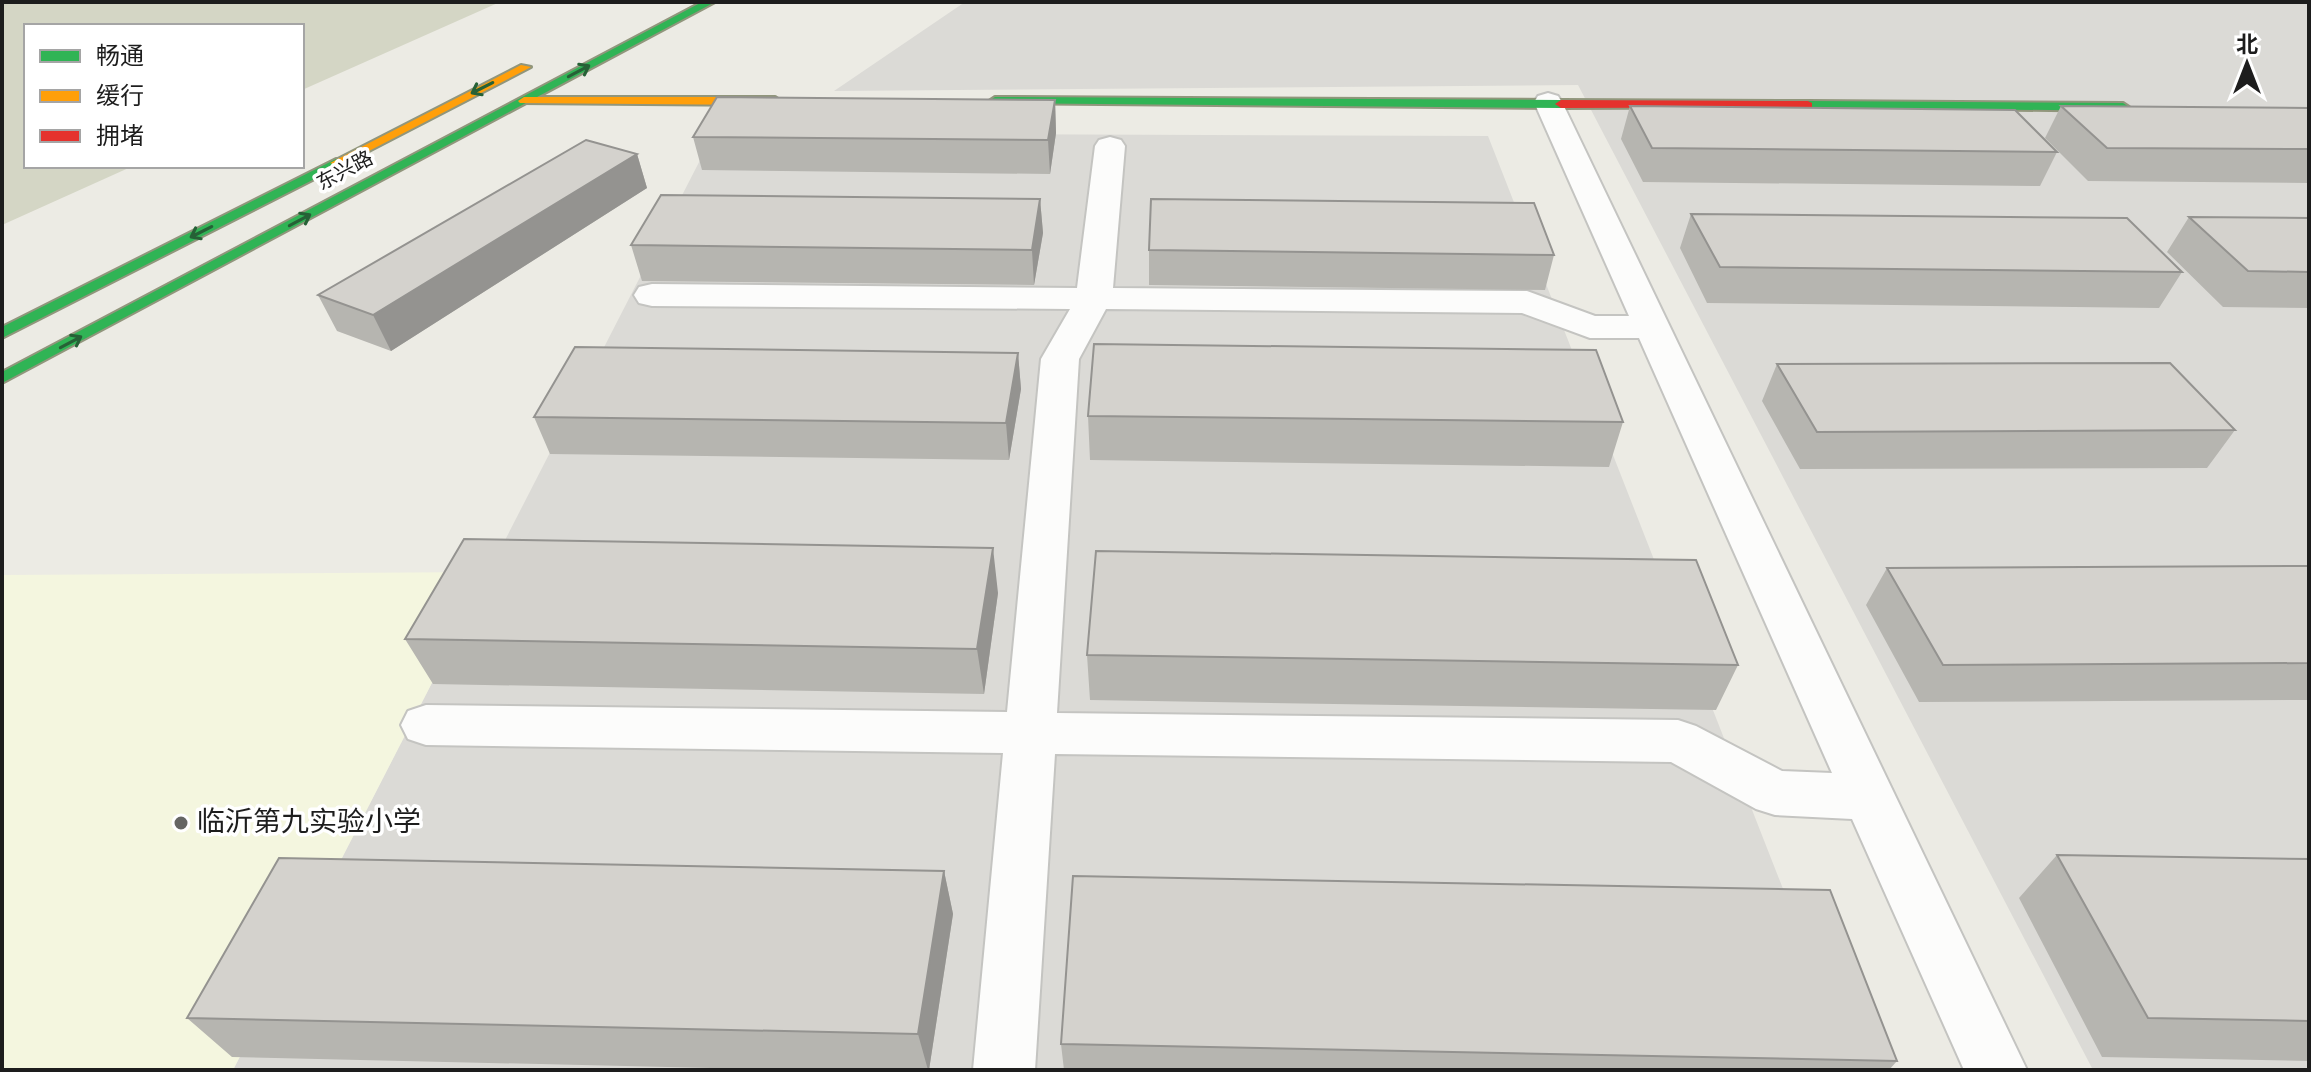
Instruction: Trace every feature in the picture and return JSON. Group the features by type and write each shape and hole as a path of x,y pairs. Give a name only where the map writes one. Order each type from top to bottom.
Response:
{"street":[{"name":"东兴路","path":"2,378 710,2"},
{"name":"东兴路","path":"2,333 539,60"},
{"path":"524,101 796,101"},
{"path":"972,101 2135,107"},
{"path":"1548,102 1996,1070"},
{"path":"1004,1070 1060,359 1094,298 1110,146"},
{"path":"652,295 1527,302 1590,327 1652,327"},
{"path":"426,725 1678,741 1775,793 1870,797"}],"shaded area":[{"path":"2,2 500,2 304,89 304,24 24,24 24,168 129,168 2,225"},
{"path":"965,2 2309,2 2309,1070 2093,1070 1578,85 834,91"},
{"path":"714,133 1488,136 1854,1070 233,1070"},
{"name":"临沂第九实验小学","path":"489,572 233,1070 2,1070 2,575"}],"building":[{"path":"717,97 1055,100 1048,140 693,137"},
{"path":"1630,106 2015,110 2057,152 1652,148"},
{"path":"2061,106 2309,108 2309,149 2107,148"},
{"path":"586,140 637,154 373,315 318,295"},
{"path":"661,195 1040,199 1032,250 631,245"},
{"path":"1151,199 1534,203 1554,255 1149,250"},
{"path":"1691,214 2127,218 2182,272 1720,267"},
{"path":"2189,217 2309,218 2309,272 2248,271"},
{"path":"1094,344 1596,350 1623,422 1088,416"},
{"path":"575,347 1018,353 1006,423 534,417"},
{"path":"2170,363 2235,430 1817,432 1777,364"},
{"path":"464,539 993,548 977,649 405,639"},
{"path":"1096,551 1696,560 1738,665 1087,655"},
{"path":"2309,566 2309,663 1943,665 1887,568"},
{"path":"2057,855 2309,859 2309,1021 2148,1018"},
{"path":"279,858 944,871 918,1034 187,1018"},
{"path":"1073,876 1830,890 1897,1061 1061,1044"}],"traffic: fast":[{"path":"2,378 710,2"},
{"path":"995,101 1561,104"},
{"path":"1808,105 2123,107"},
{"path":"2,333 336,163"}],"traffic: slow":[{"path":"336,163 525,67"},
{"path":"524,101 775,101"}],"traffic: jam":[{"path":"1561,104 1808,105"}],"place":[{"name":"临沂第九实验小学","path":"181,823"}]}
